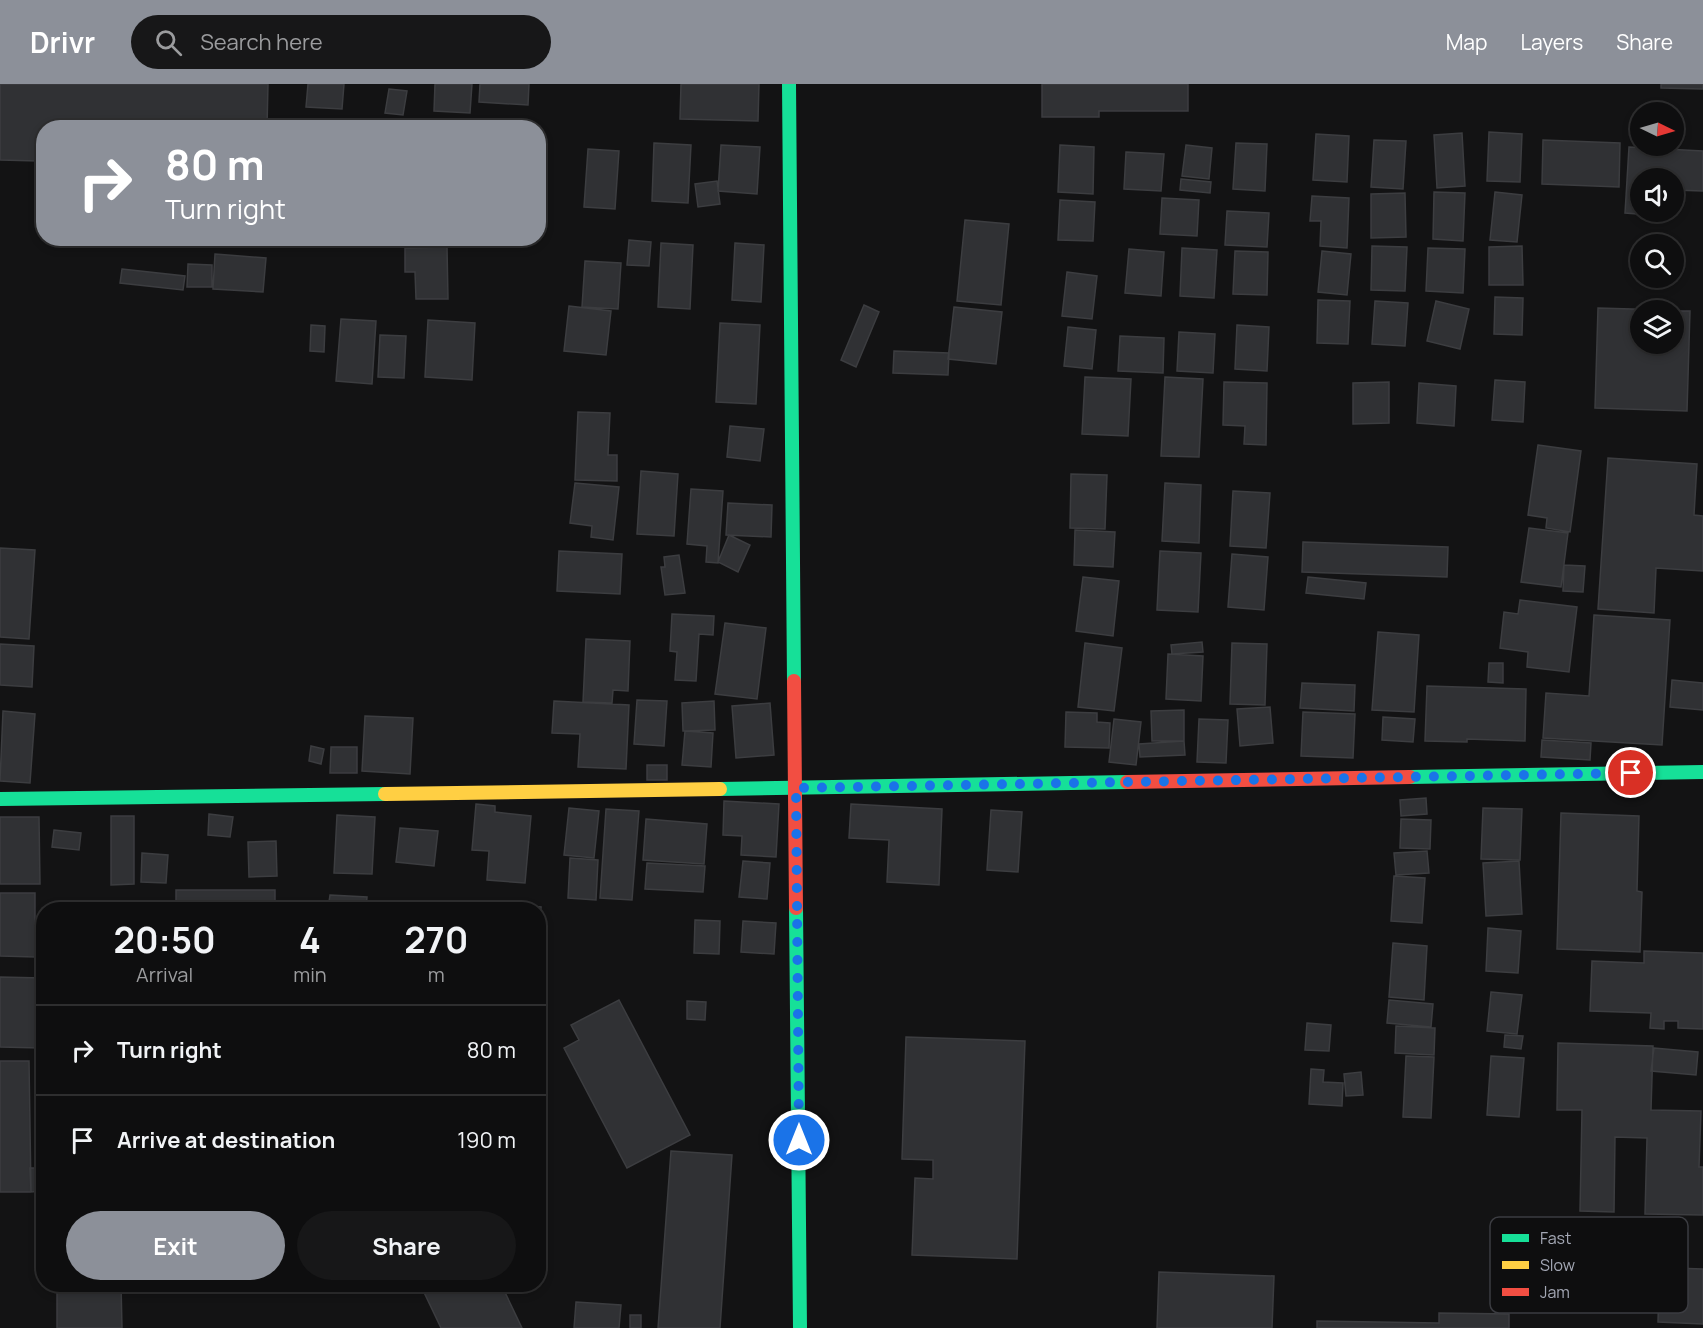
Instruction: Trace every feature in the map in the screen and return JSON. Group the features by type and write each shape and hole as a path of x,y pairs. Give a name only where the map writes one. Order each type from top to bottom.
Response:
{"street":[{"path":"789,84 800,1328"},
{"path":"0,799 1703,772"}],"building":[{"path":"0,84 268,84 267,120 36,120 36,161 0,160"},
{"path":"308,84 344,84 342,109 306,107"},
{"path":"435,84 472,84 470,113 434,111"},
{"path":"480,84 529,84 528,105 479,102"},
{"path":"681,84 759,84 758,121 680,119"},
{"path":"1042,84 1188,84 1188,111 1099,111 1099,117 1042,117"},
{"path":"1661,84 1703,84 1703,89 1661,88"},
{"path":"389,89 407,91 403,115 385,113"},
{"path":"1489,132 1522,134 1520,182 1487,181"},
{"path":"1462,133 1465,186 1437,188 1434,135"},
{"path":"1316,134 1349,136 1347,182 1313,180"},
{"path":"1374,140 1406,141 1403,189 1371,187"},
{"path":"1543,140 1620,143 1619,187 1542,184"},
{"path":"654,143 691,145 688,203 652,201"},
{"path":"1236,143 1267,144 1265,191 1233,189"},
{"path":"721,145 760,147 757,194 718,191"},
{"path":"1060,145 1094,147 1093,194 1058,192"},
{"path":"1186,145 1212,148 1209,179 1182,176"},
{"path":"1629,147 1630,156 1684,156 1684,150 1703,151 1703,191 1684,190 1684,168 1630,168 1630,213 1625,213"},
{"path":"588,149 619,151 615,209 584,207"},
{"path":"1126,152 1164,154 1161,191 1124,189"},
{"path":"1181,179 1211,182 1210,193 1180,190"},
{"path":"717,181 720,204 698,207 695,184"},
{"path":"1434,192 1465,193 1463,241 1433,239"},
{"path":"1495,192 1522,195 1517,242 1490,240"},
{"path":"1405,193 1406,237 1371,238 1371,194"},
{"path":"1312,196 1349,198 1347,248 1320,246 1321,221 1310,221"},
{"path":"1162,198 1199,200 1197,236 1160,234"},
{"path":"1060,200 1095,202 1093,241 1058,240"},
{"path":"1227,211 1269,213 1267,247 1225,245"},
{"path":"965,220 1009,224 1001,305 957,301"},
{"path":"629,240 651,242 649,266 627,265"},
{"path":"661,243 693,245 690,309 658,307"},
{"path":"735,243 764,245 761,302 732,300"},
{"path":"1372,246 1407,247 1405,291 1371,290"},
{"path":"1522,246 1523,285 1489,285 1489,247"},
{"path":"447,247 448,299 416,299 415,272 405,272 405,248"},
{"path":"1182,248 1217,250 1214,298 1180,296"},
{"path":"1428,248 1465,249 1463,293 1426,291"},
{"path":"1129,249 1164,252 1161,296 1125,293"},
{"path":"1235,251 1268,252 1267,295 1233,294"},
{"path":"1322,251 1351,254 1347,295 1318,292"},
{"path":"215,254 266,258 263,292 213,289"},
{"path":"585,261 621,263 618,309 582,307"},
{"path":"188,264 212,265 212,287 187,287"},
{"path":"122,269 185,276 183,290 120,283"},
{"path":"1067,272 1097,276 1092,319 1062,316"},
{"path":"1495,297 1523,298 1522,335 1494,334"},
{"path":"1318,300 1350,301 1348,344 1317,343"},
{"path":"1375,301 1408,303 1405,346 1372,344"},
{"path":"1436,301 1469,309 1460,349 1427,341"},
{"path":"864,305 879,312 856,367 841,360"},
{"path":"569,306 611,311 606,355 564,351"},
{"path":"954,307 1002,312 996,364 948,359"},
{"path":"1598,308 1630,309 1630,354 1684,354 1684,311 1690,311 1687,411 1595,408"},
{"path":"341,319 376,321 372,384 336,381"},
{"path":"428,320 475,323 472,380 425,377"},
{"path":"720,323 760,325 756,404 716,402"},
{"path":"311,325 325,326 324,352 310,351"},
{"path":"1237,325 1269,327 1267,371 1235,369"},
{"path":"1068,327 1096,330 1092,369 1064,366"},
{"path":"1179,332 1215,334 1213,373 1177,371"},
{"path":"380,335 406,336 404,378 378,377"},
{"path":"1120,336 1164,338 1163,373 1118,371"},
{"path":"894,351 949,353 948,375 893,373"},
{"path":"1085,377 1131,379 1128,436 1082,434"},
{"path":"1165,377 1203,379 1199,457 1161,456"},
{"path":"1495,380 1525,382 1523,422 1492,420"},
{"path":"1224,382 1267,383 1266,445 1244,444 1245,426 1223,425"},
{"path":"1389,382 1389,423 1353,424 1353,383"},
{"path":"1419,383 1456,386 1454,426 1417,423"},
{"path":"578,412 610,413 608,455 617,455 617,481 575,480"},
{"path":"730,426 764,429 760,461 727,457"},
{"path":"1538,445 1581,451 1570,532 1546,528 1547,518 1528,515"},
{"path":"1608,458 1697,464 1694,515 1703,516 1703,571 1656,568 1654,613 1598,609"},
{"path":"641,471 678,474 674,536 637,534"},
{"path":"1071,474 1107,475 1105,529 1070,528"},
{"path":"575,483 619,487 613,540 591,537 592,526 570,523"},
{"path":"1165,483 1201,485 1199,543 1162,541"},
{"path":"691,489 723,491 718,563 706,562 707,546 687,544"},
{"path":"1233,491 1270,493 1266,548 1230,546"},
{"path":"728,503 772,505 771,537 726,535"},
{"path":"1529,528 1568,533 1561,587 1521,582"},
{"path":"1075,530 1115,532 1113,567 1074,565"},
{"path":"729,535 750,545 738,572 718,562"},
{"path":"1303,542 1448,547 1447,577 1302,572"},
{"path":"0,548 35,550 29,639 0,637"},
{"path":"559,551 622,554 620,594 557,591"},
{"path":"1160,551 1201,553 1198,612 1157,610"},
{"path":"1232,554 1268,557 1264,610 1228,607"},
{"path":"679,555 685,593 665,595 661,567 665,567 664,557"},
{"path":"1564,565 1585,566 1583,592 1563,591"},
{"path":"1083,577 1119,581 1113,636 1076,631"},
{"path":"1308,577 1366,583 1364,599 1306,593"},
{"path":"1520,600 1577,607 1569,672 1527,667 1528,652 1500,648 1504,612 1518,614"},
{"path":"672,614 714,616 713,635 699,634 696,681 675,680 677,652 670,651"},
{"path":"1594,615 1670,620 1662,745 1543,738 1546,693 1589,696"},
{"path":"725,623 766,628 757,699 715,694"},
{"path":"1378,632 1419,635 1414,712 1372,710"},
{"path":"586,639 630,641 628,691 613,690 612,703 583,702"},
{"path":"1202,642 1203,652 1172,654 1171,645"},
{"path":"1085,643 1122,648 1114,711 1078,707"},
{"path":"1232,643 1267,644 1265,705 1230,704"},
{"path":"0,644 34,646 32,687 0,685"},
{"path":"1168,654 1203,656 1201,701 1166,699"},
{"path":"1489,663 1503,663 1503,683 1488,682"},
{"path":"1672,680 1703,683 1703,710 1670,707"},
{"path":"1302,683 1355,685 1354,711 1300,708"},
{"path":"1427,686 1526,689 1525,741 1467,739 1467,742 1425,741"},
{"path":"637,700 667,701 664,746 634,744"},
{"path":"554,701 629,705 626,769 578,767 580,734 552,733"},
{"path":"714,701 715,730 683,731 682,703"},
{"path":"770,703 774,755 736,758 732,706"},
{"path":"1270,707 1273,743 1240,746 1237,709"},
{"path":"1184,710 1184,741 1152,741 1151,711"},
{"path":"3,711 35,714 30,783 0,781"},
{"path":"1066,712 1097,713 1097,722 1110,723 1109,748 1065,747"},
{"path":"1303,712 1355,714 1353,758 1301,756"},
{"path":"365,716 413,718 410,774 362,771"},
{"path":"1383,717 1415,719 1413,742 1382,740"},
{"path":"1114,719 1141,722 1136,765 1109,762"},
{"path":"1199,719 1228,720 1226,763 1197,762"},
{"path":"685,731 713,733 711,767 682,765"},
{"path":"1542,740 1591,743 1590,760 1541,757"},
{"path":"1184,741 1185,755 1140,757 1139,744"},
{"path":"311,746 324,749 321,764 309,761"},
{"path":"331,747 357,747 357,773 330,773"},
{"path":"647,765 667,765 667,780 647,780"},
{"path":"1426,798 1427,814 1401,816 1400,800"},
{"path":"724,801 779,804 776,857 741,855 742,836 723,835"},
{"path":"476,804 495,806 495,812 531,816 525,883 487,880 489,851 472,850"},
{"path":"851,804 942,809 939,885 887,882 889,840 849,838"},
{"path":"569,808 599,811 594,858 564,855"},
{"path":"1483,808 1522,809 1520,860 1481,859"},
{"path":"606,809 639,811 632,900 600,898"},
{"path":"991,810 1022,812 1018,872 987,870"},
{"path":"1561,813 1639,816 1637,891 1642,892 1640,952 1557,949"},
{"path":"209,814 233,817 230,837 208,835"},
{"path":"337,815 375,817 372,874 334,873"},
{"path":"111,816 134,816 134,884 111,885"},
{"path":"0,817 39,817 40,884 0,884"},
{"path":"646,819 707,824 704,864 643,860"},
{"path":"1401,819 1431,820 1430,849 1400,848"},
{"path":"400,828 438,831 434,866 396,862"},
{"path":"54,830 81,833 79,850 52,847"},
{"path":"276,841 277,876 249,877 248,842"},
{"path":"1427,851 1429,873 1396,875 1394,853"},
{"path":"142,853 168,855 166,883 141,882"},
{"path":"570,858 598,860 596,900 568,898"},
{"path":"743,861 770,863 767,899 739,897"},
{"path":"1519,861 1522,914 1486,916 1483,863"},
{"path":"647,863 705,866 703,892 645,889"},
{"path":"1394,876 1425,878 1422,923 1391,921"},
{"path":"176,890 275,890 275,902 176,902"},
{"path":"0,893 35,893 35,957 0,956"},
{"path":"330,895 367,897 367,902 329,902"},
{"path":"695,920 720,921 719,954 694,953"},
{"path":"743,921 776,923 774,954 741,952"},
{"path":"1488,928 1521,931 1518,973 1486,971"},
{"path":"1393,943 1427,946 1424,1000 1389,997"},
{"path":"1644,951 1703,953 1703,1029 1678,1028 1678,1021 1664,1021 1664,1029 1650,1028 1651,1013 1590,1011 1592,961 1644,963"},
{"path":"0,977 36,978 36,1048 0,1047"},
{"path":"1491,992 1522,995 1517,1034 1487,1031"},
{"path":"619,1000 690,1135 627,1168 564,1048 579,1040 571,1025"},
{"path":"1389,1000 1433,1004 1431,1027 1387,1023"},
{"path":"687,1001 706,1002 705,1020 687,1019"},
{"path":"1307,1023 1331,1025 1329,1051 1305,1050"},
{"path":"1396,1026 1435,1028 1434,1055 1395,1053"},
{"path":"1505,1035 1523,1036 1521,1049 1504,1047"},
{"path":"906,1037 1025,1041 1017,1259 912,1255 915,1178 933,1179 933,1160 902,1159"},
{"path":"1558,1043 1653,1046 1651,1110 1701,1111 1699,1167 1703,1167 1703,1215 1645,1214 1647,1138 1615,1137 1614,1212 1580,1211 1582,1110 1557,1110"},
{"path":"1654,1048 1698,1052 1696,1075 1651,1071"},
{"path":"1406,1056 1434,1057 1431,1118 1403,1117"},
{"path":"1491,1056 1524,1058 1519,1117 1487,1115"},
{"path":"0,1061 29,1061 31,1192 0,1192"},
{"path":"1311,1069 1324,1070 1323,1082 1343,1083 1342,1106 1309,1104"},
{"path":"1361,1072 1363,1095 1346,1096 1344,1074"},
{"path":"671,1151 732,1155 720,1328 658,1328"},
{"path":"30,1168 36,1168 36,1192 31,1192"},
{"path":"1688,1268 1703,1269 1703,1324 1658,1322 1658,1313 1688,1313"},
{"path":"1159,1272 1274,1276 1272,1328 1157,1328"},
{"path":"57,1292 121,1292 122,1328 57,1328"},
{"path":"424,1292 505,1292 522,1328 441,1328"},
{"path":"576,1302 621,1305 619,1328 574,1328"},
{"path":"1439,1313 1509,1314 1509,1328 1317,1328 1317,1321 1439,1323"},
{"path":"630,1315 641,1315 641,1328 630,1328"}],"traffic: fast":[{"path":"789,84 794,681"},
{"path":"1410,777 1703,772"},
{"path":"720,789 1127,782"},
{"path":"0,799 385,794"},
{"path":"796,908 800,1328"}],"traffic: slow":[{"path":"385,794 720,789"}],"traffic: jam":[{"path":"794,681 796,908"},
{"path":"1127,782 1410,777"}],"route":[{"path":"799,1140 796,788 1631,773"}]}
